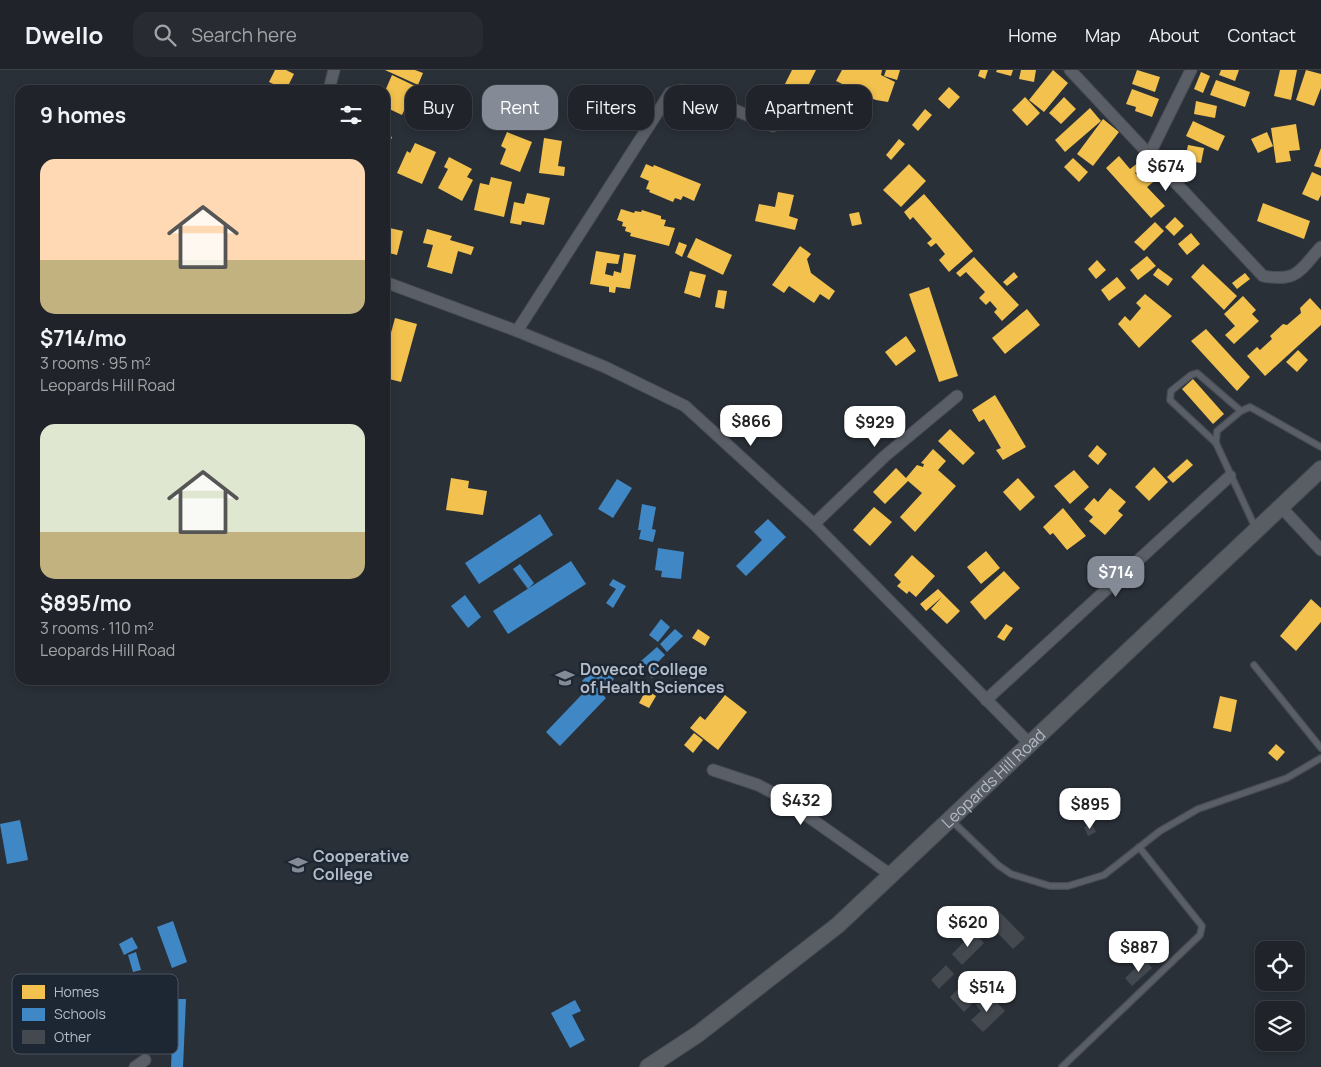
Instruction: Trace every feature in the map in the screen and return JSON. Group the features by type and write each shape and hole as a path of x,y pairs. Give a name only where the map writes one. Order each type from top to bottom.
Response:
{"main road":[{"name":"Leopards Hill Road","path":"648,1067 698,1034 818,943 1321,470"}],"street":[{"path":"330,85 334,70"},
{"path":"1070,70 1263,276 1283,280 1297,274 1321,247"},
{"path":"1149,155 1190,70"},
{"path":"517,331 670,93 681,90 695,93 746,114"},
{"path":"390,284 517,331 605,367 685,406 814,524 1029,743"},
{"path":"814,524 885,456 957,396"},
{"path":"986,700 1230,476"},
{"path":"1281,507 1321,550"},
{"path":"713,770 758,785 779,796 891,875"},
{"path":"135,1067 145,1060"}],"lane":[{"path":"1240,411 1197,373 1191,375 1171,391 1170,400 1216,443 1256,530"},
{"path":"1216,443 1218,431 1240,411 1253,407 1321,447"},
{"path":"1254,665 1321,748"},
{"path":"949,818 1004,870 1050,886 1068,886 1104,876 1139,847 1198,809 1287,778 1321,758"},
{"path":"1062,1067 1200,935 1202,926 1139,847"}],"building: Homes":[{"path":"275,70 286,70 294,74 288,85 275,85 269,82"},
{"path":"385,70 415,70 423,73 418,85"},
{"path":"792,70 816,70 808,85 784,85"},
{"path":"842,70 882,70 881,75 895,82 888,102 872,98 872,85 844,85 836,81"},
{"path":"886,70 900,70 897,80 884,76"},
{"path":"980,70 988,70 985,79 978,76"},
{"path":"997,70 1013,70 1011,76 996,72"},
{"path":"1021,70 1036,70 1034,82 1019,79"},
{"path":"1053,70 1068,83 1044,112 1029,100"},
{"path":"1137,70 1160,77 1155,92 1132,84"},
{"path":"1221,70 1239,70 1235,81 1219,75"},
{"path":"1280,70 1297,70 1291,100 1274,96"},
{"path":"1306,70 1321,74 1321,88 1314,106 1296,100"},
{"path":"1201,72 1210,76 1203,93 1194,89"},
{"path":"392,75 413,85 405,85 405,108 402,115 390,109 390,85 388,85"},
{"path":"1216,80 1250,92 1245,107 1210,95"},
{"path":"949,87 960,97 949,109 938,99"},
{"path":"1132,89 1159,99 1152,117 1135,111 1136,107 1126,104"},
{"path":"1025,97 1040,113 1027,126 1012,110"},
{"path":"1064,97 1076,109 1061,124 1049,113"},
{"path":"1196,101 1217,106 1215,118 1194,114"},
{"path":"1090,108 1101,121 1065,152 1055,140"},
{"path":"925,109 932,115 918,131 912,125"},
{"path":"1103,119 1119,132 1093,166 1077,154"},
{"path":"1193,121 1225,136 1218,151 1186,136"},
{"path":"1296,124 1300,150 1289,151 1291,161 1276,163 1271,128"},
{"path":"507,132 532,142 520,172 500,164 506,149 501,146"},
{"path":"1267,132 1273,146 1258,153 1251,139"},
{"path":"544,138 562,141 558,166 565,167 564,176 539,173"},
{"path":"899,139 905,144 891,160 886,155"},
{"path":"415,143 436,152 422,184 397,173 407,151 410,153"},
{"path":"1188,145 1204,148 1201,163 1185,160"},
{"path":"1321,148 1321,168 1314,166"},
{"path":"1119,156 1130,169 1139,162 1143,167 1135,173 1141,180 1151,172 1157,179 1147,187 1165,206 1151,218 1106,168"},
{"path":"449,157 472,169 467,177 473,180 462,201 438,188 448,169 444,167"},
{"path":"1073,158 1088,172 1079,182 1064,167"},
{"path":"646,164 653,167 654,165 701,184 694,201 683,196 681,200 675,198 673,202 649,192 650,190 646,189 649,181 640,177"},
{"path":"909,164 926,181 901,207 883,190"},
{"path":"1312,172 1321,176 1321,195 1318,201 1302,194"},
{"path":"491,177 512,182 504,217 474,210 480,183 489,185"},
{"path":"778,192 794,195 789,216 798,219 795,230 755,221 759,204 775,207"},
{"path":"527,193 550,198 544,225 522,221 521,225 510,223 514,202 524,204"},
{"path":"924,194 973,251 949,272 939,260 945,254 936,243 931,247 927,243 932,239 913,217 910,220 904,212"},
{"path":"1263,203 1310,221 1304,239 1257,221"},
{"path":"621,209 634,213 635,211 641,212 642,210 661,216 661,219 666,220 664,226 675,228 669,246 630,236 631,233 625,231 626,227 622,226 623,222 617,220"},
{"path":"859,212 862,224 852,226 849,214"},
{"path":"1175,217 1184,226 1174,236 1165,227"},
{"path":"1155,222 1164,231 1144,251 1134,242"},
{"path":"390,228 403,231 397,255 390,253"},
{"path":"427,229 452,236 450,240 474,247 471,255 458,251 452,274 427,267 433,245 423,243"},
{"path":"1191,233 1200,244 1187,255 1178,244"},
{"path":"696,238 732,255 723,275 687,257"},
{"path":"679,242 687,245 682,257 675,253"},
{"path":"800,246 811,254 807,259 811,273 835,291 829,300 820,294 814,303 789,286 784,293 772,285"},
{"path":"596,251 620,255 618,264 607,263 605,274 613,276 614,271 621,273 624,253 636,255 630,289 616,287 615,293 609,292 609,287 590,284"},
{"path":"1147,256 1156,266 1138,280 1130,270"},
{"path":"974,257 1019,305 1002,321 994,312 997,309 990,301 986,305 979,298 985,292 966,272 960,277 956,273"},
{"path":"1097,260 1106,270 1096,279 1088,269"},
{"path":"1203,264 1237,296 1224,310 1191,277"},
{"path":"1158,268 1173,279 1168,286 1153,275"},
{"path":"690,271 706,275 700,298 684,293"},
{"path":"1014,272 1018,277 1007,286 1003,282"},
{"path":"1245,273 1250,279 1237,289 1232,283"},
{"path":"1117,277 1126,288 1109,301 1101,290"},
{"path":"929,287 958,376 939,382 909,294"},
{"path":"718,290 727,291 724,309 715,307"},
{"path":"1145,294 1172,316 1139,348 1118,324 1125,316 1130,321 1141,308 1136,303"},
{"path":"1243,296 1256,310 1252,314 1259,321 1234,344 1225,335 1235,326 1224,314"},
{"path":"1310,298 1321,310 1321,325 1265,376 1247,356 1257,347 1260,350 1272,339 1270,336 1283,324 1287,325 1301,313 1300,308"},
{"path":"1027,309 1040,325 1005,354 992,338"},
{"path":"395,318 417,324 401,382 390,379 390,336"},
{"path":"1206,329 1250,377 1237,391 1191,341"},
{"path":"906,336 916,351 896,366 885,352"},
{"path":"1298,350 1308,360 1297,372 1286,362"},
{"path":"1193,379 1224,414 1213,424 1182,389"},
{"path":"995,395 1026,447 1003,460 996,450 1001,448 984,419 979,422 972,410"},
{"path":"950,429 975,453 963,465 938,441"},
{"path":"1097,445 1107,454 1098,465 1088,456"},
{"path":"933,449 946,461 938,470 956,486 915,532 900,517 922,493 908,481 885,504 873,492 896,468 906,478 917,465 923,467 924,464 921,463"},
{"path":"1187,459 1193,465 1173,483 1167,477"},
{"path":"1154,467 1168,482 1149,501 1135,487"},
{"path":"1074,470 1089,487 1070,504 1054,486"},
{"path":"451,478 469,481 468,488 487,491 483,515 446,510"},
{"path":"1018,478 1035,497 1020,511 1003,492"},
{"path":"1110,488 1126,502 1118,511 1123,515 1105,535 1089,521 1093,517 1084,509 1094,498 1098,502"},
{"path":"874,507 892,522 870,546 853,530"},
{"path":"1063,508 1086,536 1067,550 1053,533 1050,535 1043,527"},
{"path":"986,551 1000,568 981,584 967,567"},
{"path":"912,555 935,576 916,597 909,591 907,594 897,586 901,582 894,575"},
{"path":"1004,571 1020,588 985,620 970,602"},
{"path":"938,589 960,611 947,624 931,609 942,597 926,611 920,604"},
{"path":"1311,599 1321,608 1321,622 1296,651 1280,636"},
{"path":"1006,624 1013,628 1004,641 997,637"},
{"path":"698,629 710,637 705,646 692,638"},
{"path":"646,690 656,696 649,708 639,703"},
{"path":"725,695 747,712 718,750 690,728 700,716 705,720"},
{"path":"1220,696 1237,700 1231,732 1213,728"},
{"path":"694,733 703,740 693,753 684,745"},
{"path":"1276,744 1285,752 1277,761 1268,753"}],"building: Schools":[{"path":"617,479 632,488 613,518 598,509"},
{"path":"642,504 656,507 652,529 656,530 653,542 639,539 641,530 638,530"},
{"path":"540,514 553,535 479,584 465,563"},
{"path":"768,519 786,537 746,576 736,566 762,540 754,532"},
{"path":"658,548 684,552 681,579 661,577 662,571 655,570"},
{"path":"571,561 586,584 508,634 493,611"},
{"path":"520,564 534,583 528,589 513,569"},
{"path":"613,579 626,586 613,608 606,603 616,589 609,585"},
{"path":"465,595 481,617 468,628 451,606"},
{"path":"661,619 670,627 658,642 649,635"},
{"path":"675,629 683,636 667,652 660,644"},
{"path":"657,647 665,655 657,663 662,668 652,678 647,673 650,670 641,661"},
{"path":"598,664 614,679 601,693 606,698 560,746 546,732 589,687 582,681"},
{"path":"20,820 28,860 7,864 0,824"},
{"path":"173,921 187,962 172,968 157,927"},
{"path":"132,937 138,948 124,955 119,944"},
{"path":"136,952 141,970 133,972 128,955"},
{"path":"178,999 186,999 183,1067 171,1067 172,1054 178,1054"},
{"path":"575,1000 581,1011 572,1015 585,1040 570,1048 551,1013"}],"building: Other":[{"path":"1092,824 1096,832 1088,836 1084,827"},
{"path":"995,907 1025,938 1013,949 983,918"},
{"path":"974,932 984,943 962,965 952,954"},
{"path":"1145,959 1152,968 1132,986 1125,978"},
{"path":"946,965 954,974 939,989 931,980"},
{"path":"959,988 973,1003 964,1012 950,997"},
{"path":"988,993 1005,1011 983,1032 971,1020 981,1011 976,1005"}],"place":[{"name":"Dovecot College of Health Sciences","path":"565,678"},
{"name":"Cooperative College","path":"298,865"}]}
